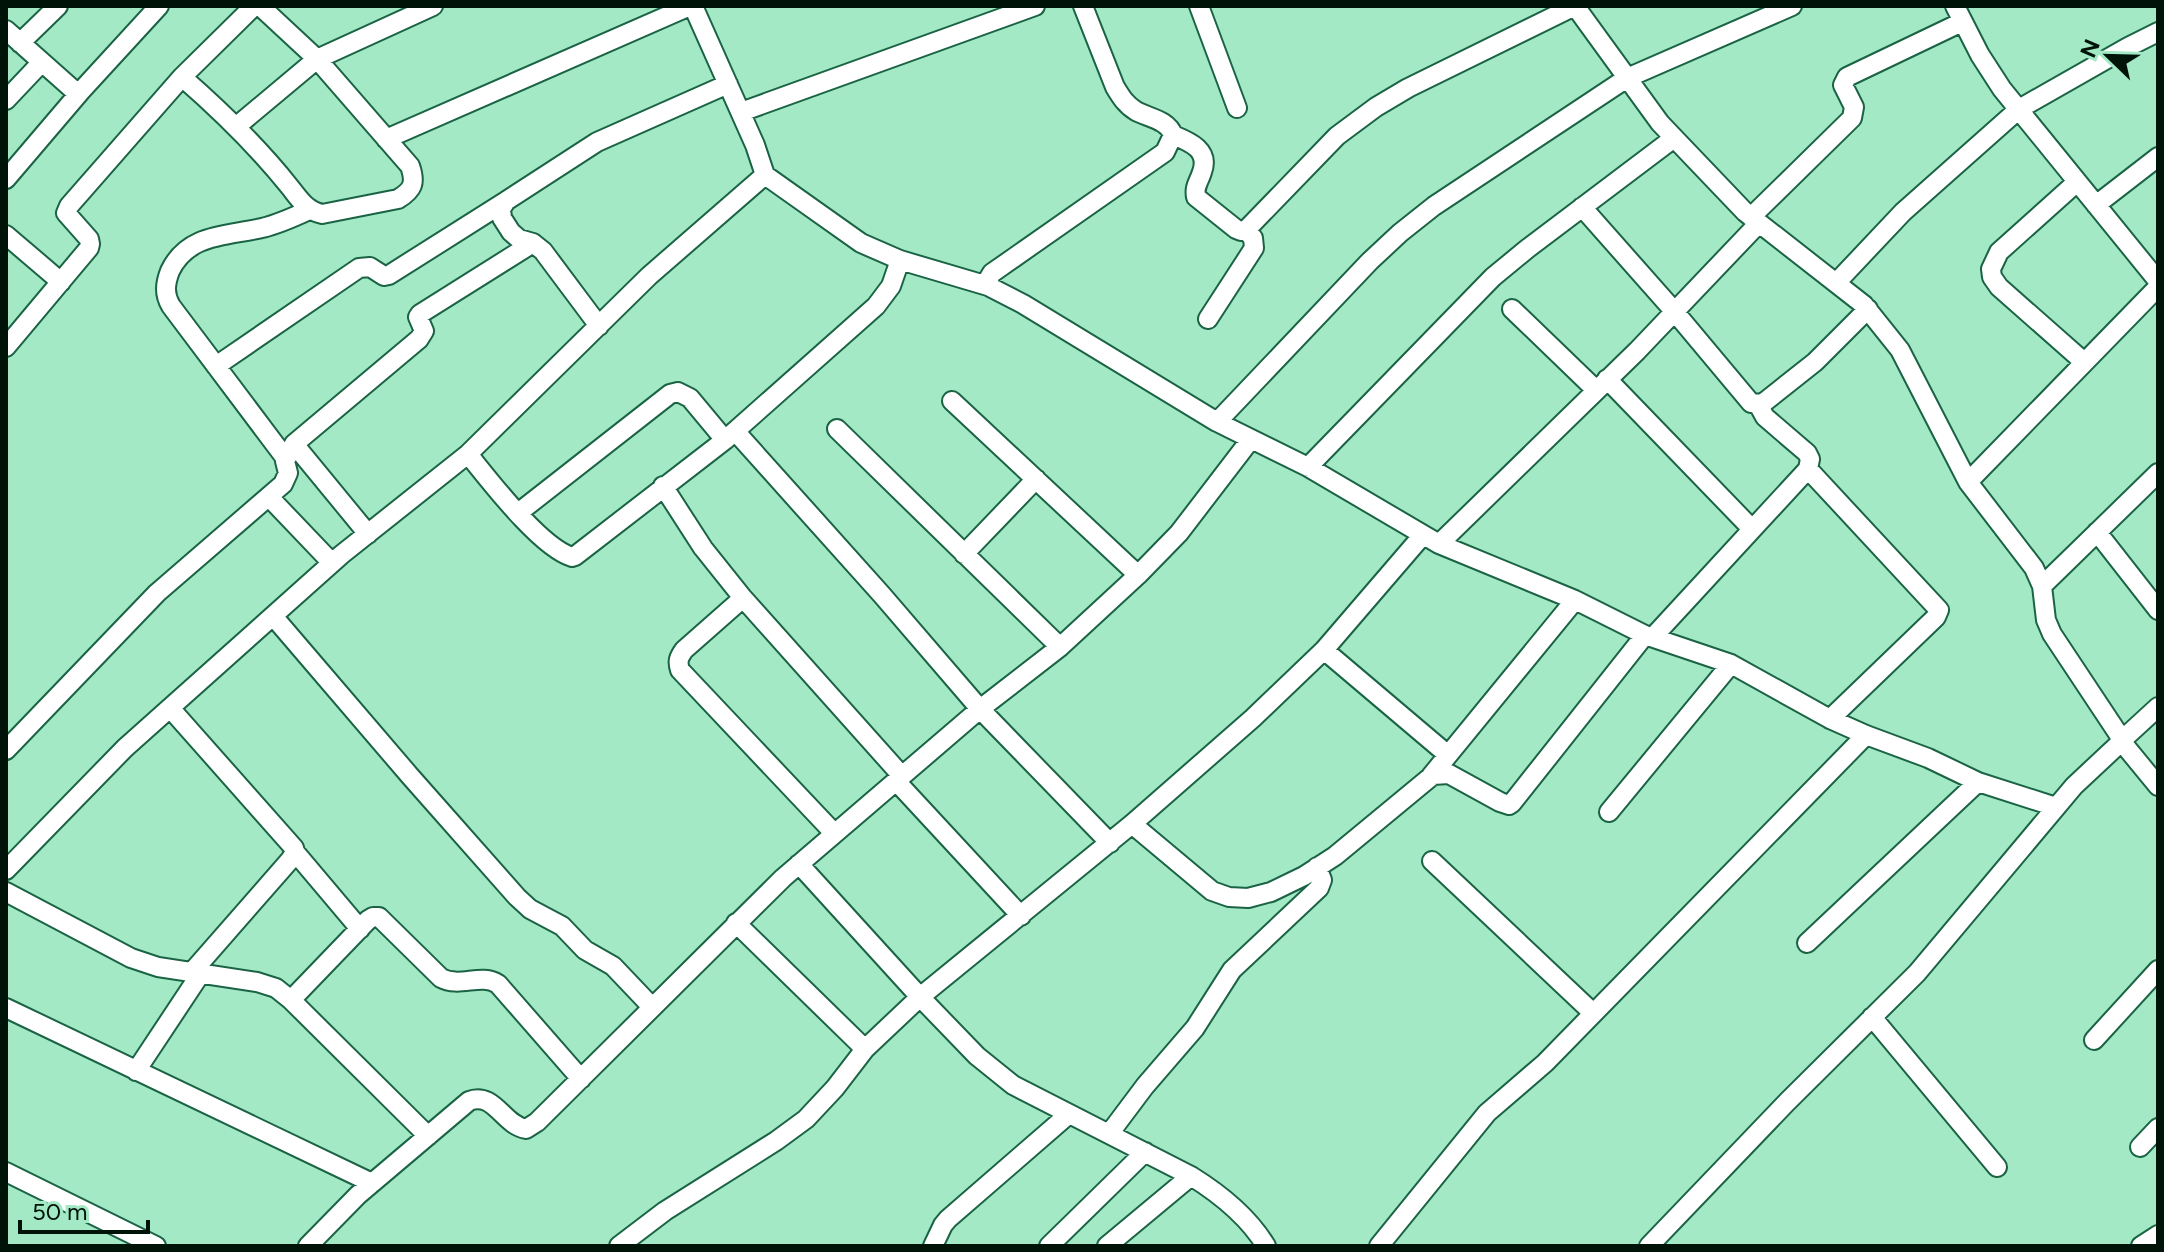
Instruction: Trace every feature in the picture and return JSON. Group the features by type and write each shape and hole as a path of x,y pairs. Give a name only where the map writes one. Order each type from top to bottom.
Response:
{"street":[{"path":"20,43 58,6"},
{"path":"6,179 159,6"},
{"path":"6,347 90,244 69,218 67,209 182,77 257,6 317,59 410,166 414,176 412,187 398,199 322,214 309,210 237,126 182,77"},
{"path":"237,126 317,59 433,6"},
{"path":"386,139 692,6 741,112 765,175 861,243 900,260 988,286 1023,304 1217,422 1308,467 1431,540 1575,600 1649,636 1731,664 1830,719 1866,735 1942,764 1978,782 2056,807"},
{"path":"741,112 1035,6"},
{"path":"1083,6 1121,98 1137,111 1164,124 1173,135 1199,149 1204,157 1204,169 1196,186 1196,197 1241,231 1246,230 1337,136 1376,107 1408,88 1575,6 1674,138 1755,220 1868,309 1900,350 1968,482 2034,568 2042,586 2046,620 2052,634 2121,740 2158,786"},
{"path":"1199,6 1237,108"},
{"path":"1217,422 1370,261 1434,206 1627,78 1792,6"},
{"path":"619,1246 665,1211 806,1119 865,1049 920,997 1110,843 1253,718 1431,540 1602,385 1674,311 1852,118 1854,107 1843,85 1847,77 1959,14 2002,89 2158,284 1968,482"},
{"path":"6,30 78,94"},
{"path":"1836,283 1903,212 2019,109 2158,32"},
{"path":"6,100 41,63"},
{"path":"216,366 359,268 370,267 384,276 394,273 597,142 728,84"},
{"path":"988,286 992,273 1165,152 1173,135"},
{"path":"1308,467 1493,277 1674,138"},
{"path":"2096,205 2158,157"},
{"path":"6,870 125,748 332,563 468,454 649,276 765,175"},
{"path":"2077,182 1999,252 1991,269 1999,287 2084,362"},
{"path":"506,201 501,209 502,218 511,232 543,251 599,326"},
{"path":"1582,207 1751,403 1762,404 1815,362 1868,309"},
{"path":"309,210 272,225 215,235 200,241 187,249 171,268 165,290 167,299 216,366 368,534"},
{"path":"1208,319 1254,248 1253,238 1246,230"},
{"path":"6,235 61,282"},
{"path":"6,750 157,593 283,484 287,478 290,451 419,339 424,331 418,317 420,314 533,243"},
{"path":"468,454 532,528 563,554 572,557 730,435 876,306 891,286 900,260"},
{"path":"1512,309 1602,385 1752,529"},
{"path":"518,513 670,394 678,392 690,398 730,435 882,595 980,709 1110,843"},
{"path":"952,401 1138,575"},
{"path":"1431,776 1449,774 1500,802 1512,803 1649,636 1808,469 1810,459 1807,453 1761,412 1762,404"},
{"path":"837,429 1060,647"},
{"path":"308,1246 372,1183 469,1101 476,1098 489,1102 519,1128 526,1129 537,1122 799,864 980,709 1060,647 1138,575 1179,533 1251,439"},
{"path":"1808,469 1939,610 1936,617 1830,719"},
{"path":"2042,586 2158,473"},
{"path":"964,554 1036,479"},
{"path":"663,486 703,548 743,598 1021,916"},
{"path":"269,497 332,563"},
{"path":"2097,532 2158,610"},
{"path":"743,598 684,650 679,657 680,670 834,833"},
{"path":"1132,824 1212,891 1229,897 1248,898 1271,892 1335,856 1431,776 1575,600"},
{"path":"273,616 517,897 530,909 562,926 585,950 613,966 652,1007"},
{"path":"1324,650 1448,755"},
{"path":"1609,812 1731,664"},
{"path":"1649,1246 1917,973 2056,807 2097,762 2158,707"},
{"path":"170,708 292,844 295,852 360,929"},
{"path":"1379,1246 1487,1113 1545,1063 1866,735"},
{"path":"1807,943 1978,782"},
{"path":"136,1071 196,973 295,852"},
{"path":"1432,861 1593,1013"},
{"path":"799,864 977,1056 1013,1085 1212,1188 1239,1211 1266,1246"},
{"path":"1109,1134 1200,1022 1232,970 1319,888 1322,880 1317,867"},
{"path":"6,892 131,958 158,967 257,982 276,988 428,1136"},
{"path":"291,1000 368,920 379,917 441,978 452,983 487,979 498,984 581,1079"},
{"path":"736,923 865,1049"},
{"path":"2094,1040 2158,970"},
{"path":"6,1008 372,1183"},
{"path":"1872,1017 1997,1167"},
{"path":"933,1246 948,1219 1069,1114"},
{"path":"2140,1147 2158,1128"},
{"path":"1049,1246 1145,1152"},
{"path":"6,1172 156,1246"},
{"path":"1107,1246 1191,1176"},
{"path":"114,1246 127,1232"},
{"path":"2141,1246 2158,1235"}]}
